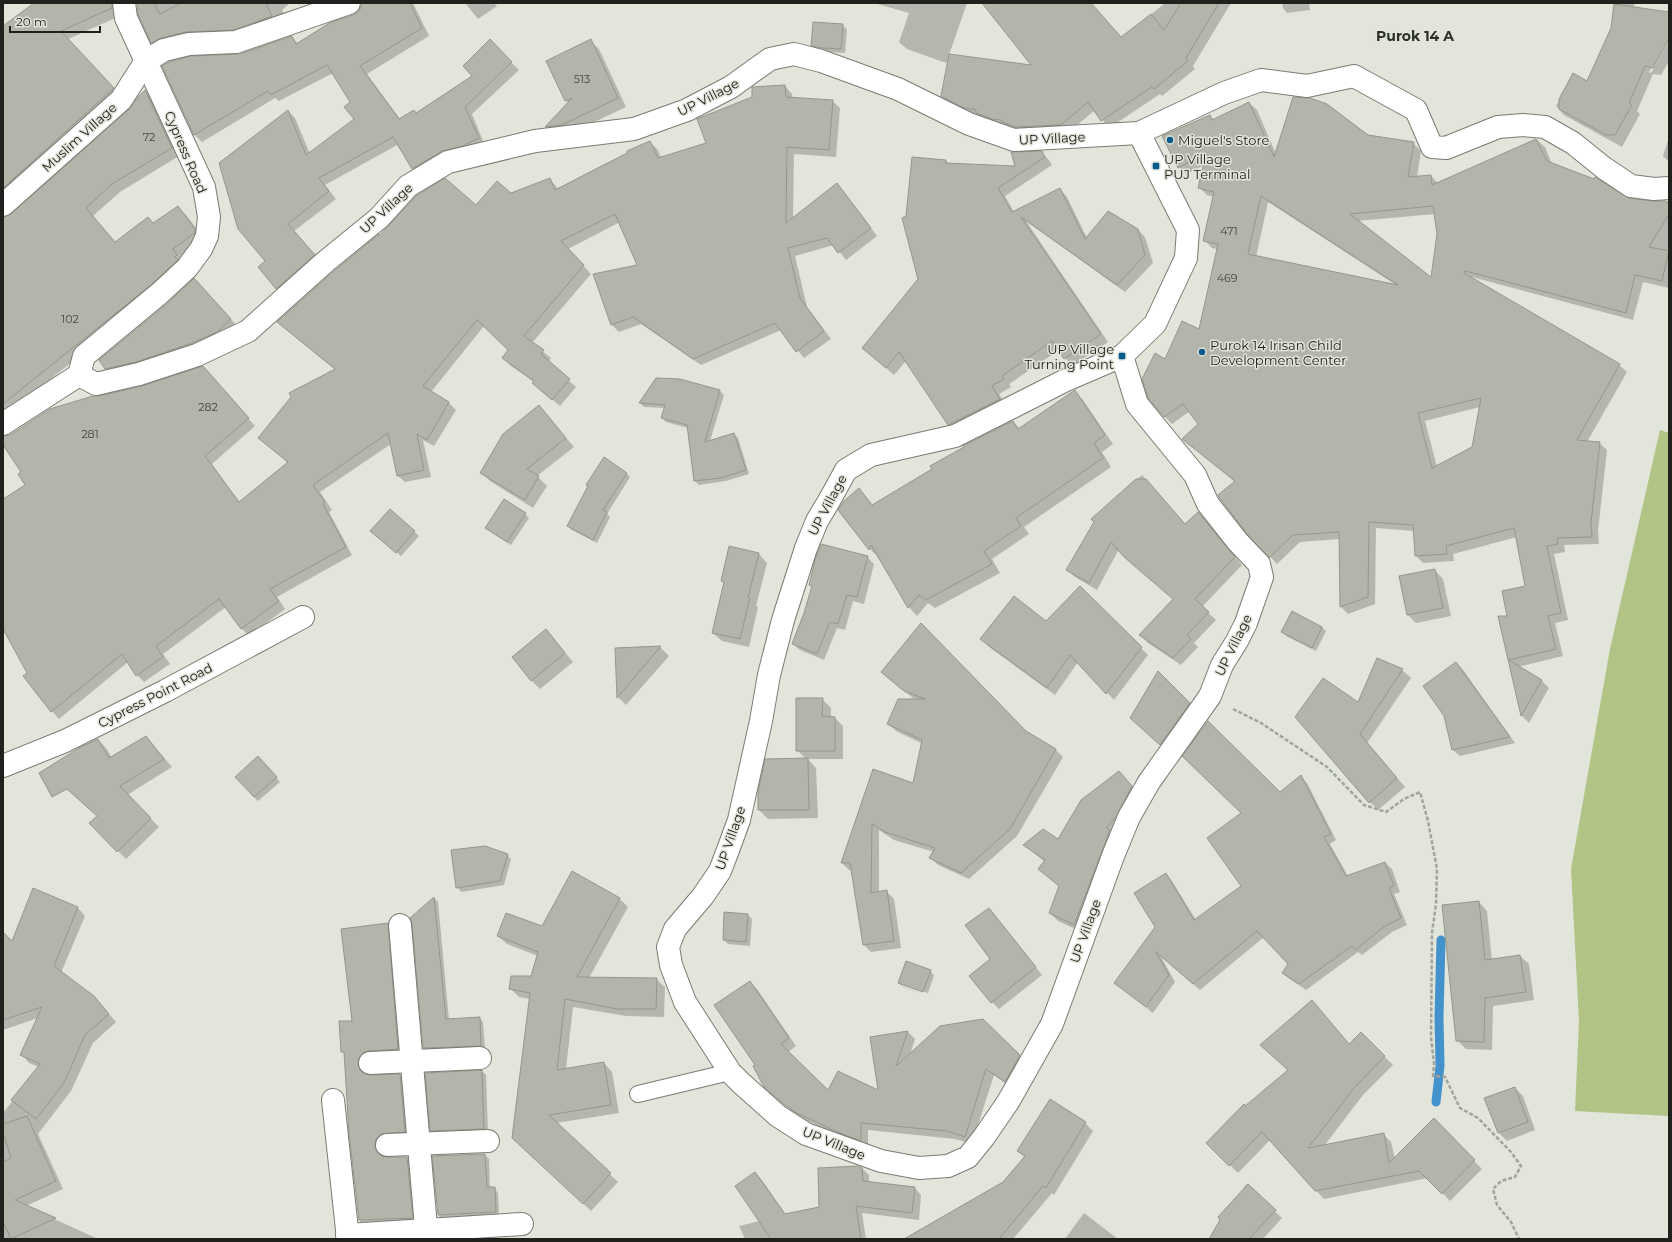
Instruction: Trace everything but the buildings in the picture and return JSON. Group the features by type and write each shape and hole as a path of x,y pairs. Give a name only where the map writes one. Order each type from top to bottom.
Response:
{"street":[{"name":"Cypress Road","path":"79,375 84,356 160,293 186,268 201,249 207,236 209,217 204,187 126,18 124,3"},
{"path":"146,61 164,50 189,44 236,42 349,3"},
{"name":"UP Village","path":"79,375 96,384 139,374 197,355 248,331 325,262 379,218 408,186 448,162 535,141 634,129 687,110 731,87 770,59 794,54 821,61 898,89 969,124 1014,140 1139,133 1188,230 1186,258 1155,324 1122,356 1064,381 955,436 871,455 846,470 829,502 817,520 806,548 783,620 769,675 761,721 739,820 720,870 703,896 675,929 668,947 671,966 685,1002 730,1072 778,1116 806,1134 881,1161 919,1168 948,1166 968,1157 1008,1102 1052,1024 1113,856 1129,817 1149,782 1210,696 1222,665 1237,641 1246,622 1262,577 1259,564 1238,542 1208,504 1196,475 1137,404 1122,356"},
{"name":"Muslim Village","path":"3,205 121,100 146,61"},
{"path":"1139,133 1224,93 1261,80 1306,86 1354,76 1416,110 1432,147 1446,148 1498,127 1523,125 1545,127 1573,143 1604,168 1631,186 1654,189 1669,188"},
{"path":"3,424 79,375"},
{"name":"Cypress Point Road","path":"3,766 65,741 165,690 303,616"},
{"path":"400,925 427,1234"},
{"path":"370,1063 480,1058"},
{"path":"333,1100 347,1237 427,1234 522,1224"},
{"path":"387,1146 419,1143 488,1141"}],"lane":[{"path":"638,1094 730,1072"}],"path":[{"path":"1210,696 1261,723 1326,767 1364,806 1386,812 1404,799 1420,792 1428,821 1437,870 1436,904 1432,933 1431,1036 1434,1064 1433,1076 1445,1077 1460,1108 1478,1118 1511,1152 1521,1166 1515,1177 1501,1181 1493,1190 1497,1205 1511,1222 1519,1239"}],"green space":[{"path":"1660,430 1669,433 1669,1116 1575,1111 1579,1021 1571,869 1610,649"}],"waterway":[{"path":"1436,1102 1440,1066 1439,1017 1441,940"}],"place":[{"name":"Miguel's Store","path":"1170,140"},
{"name":"UP Village PUJ Terminal","path":"1156,166"},
{"name":"Purok 14 Irisan Child Development Center","path":"1202,352"},
{"name":"UP Village Turning Point","path":"1122,356"}],"district":[{"name":"Purok 14 A","path":"1415,36"}]}
